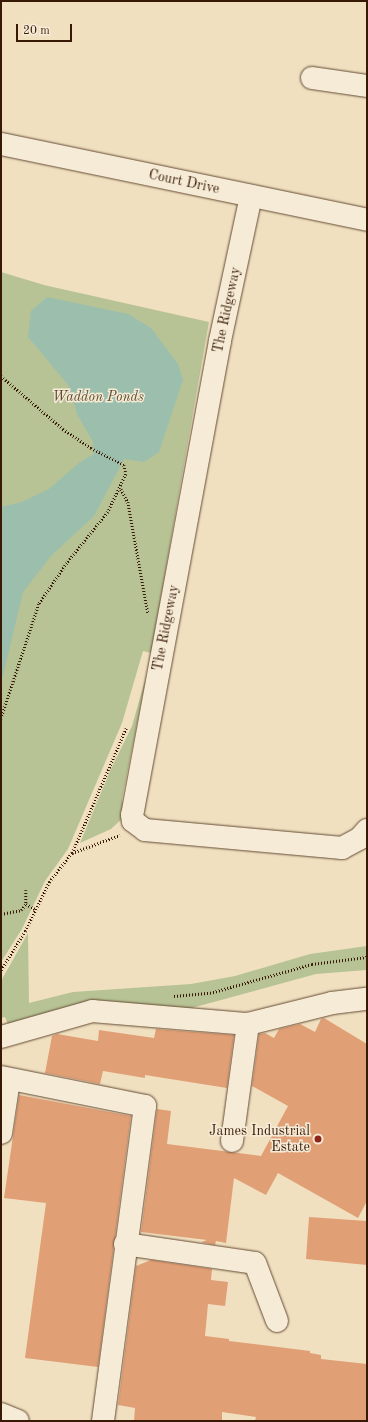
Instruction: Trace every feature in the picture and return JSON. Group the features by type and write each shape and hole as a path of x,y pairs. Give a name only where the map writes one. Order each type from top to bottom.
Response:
{"street":[{"path":"312,78 367,86"},
{"name":"Court Drive","path":"1,144 367,220"},
{"name":"The Ridgeway","path":"133,821 133,802 220,341 251,196"},
{"path":"133,821 145,830 342,848 359,839 367,830"},
{"path":"1,1037 92,1011 108,1010 248,1024 332,1003 367,999"},
{"path":"232,1141 248,1024"},
{"path":"1,1133 5,1079 145,1106 125,1244 103,1421"},
{"path":"125,1244 255,1263 277,1321"},
{"path":"1,1414 18,1421"}],"path":[{"path":"1,376 21,395 91,448 124,465 126,474 121,489 108,512 39,604 1,719"},
{"path":"121,489 128,502 149,617"},
{"path":"1,970 25,932 48,882 72,853 128,725"},
{"path":"72,853 119,836 133,821"},
{"path":"1,914 21,910 26,904 26,890"},
{"path":"26,904 35,910"},
{"path":"168,996 210,993 312,964 367,957"}],"green space":[{"name":"Waddon Ponds","path":"1,272 44,285 209,322 151,653 143,651 122,723 68,849 45,881 22,929 1,962"},
{"path":"147,673 122,799 125,816 111,829 80,843 110,771 132,726"},
{"path":"28,933 29,1003 73,992 191,984 235,976 310,954 367,946 367,970 316,974 177,1012 8,1024 5,1017 1,1018 1,981"}],"shaded area":[{"name":"Waddon Ponds","path":"47,297 128,314 151,328 178,364 183,380 159,452 144,462 124,459 94,516 51,556 23,592 1,684 1,507 22,502 49,489 80,462 94,454 93,442 77,414 69,386 28,337 31,311"}],"building":[{"name":"James Industrial Estate","path":"324,1018 367,1044 367,1201 358,1218 278,1173 266,1195 234,1178 226,1243 216,1241 215,1245 201,1242 207,1240 141,1232 157,1109 171,1111 167,1144 261,1156 288,1106 252,1086 259,1034 265,1033 274,1038 279,1029 300,1024 315,1032 321,1019"},
{"path":"156,1029 234,1035 227,1088 145,1075 145,1078 103,1071 100,1084 45,1073 52,1036 57,1034 98,1041 99,1030 154,1038"},
{"path":"19,1095 131,1116 98,1367 25,1358 46,1203 4,1198"},
{"path":"309,1217 367,1221 367,1265 306,1259"},
{"path":"151,1260 212,1269 211,1280 228,1282 225,1306 208,1304 205,1336 229,1339 229,1341 310,1351 310,1353 321,1355 321,1359 367,1364 367,1421 255,1421 256,1417 222,1412 222,1421 134,1421 135,1408 118,1405 136,1266"}],"place":[{"name":"James Industrial Estate","path":"318,1139"}]}
